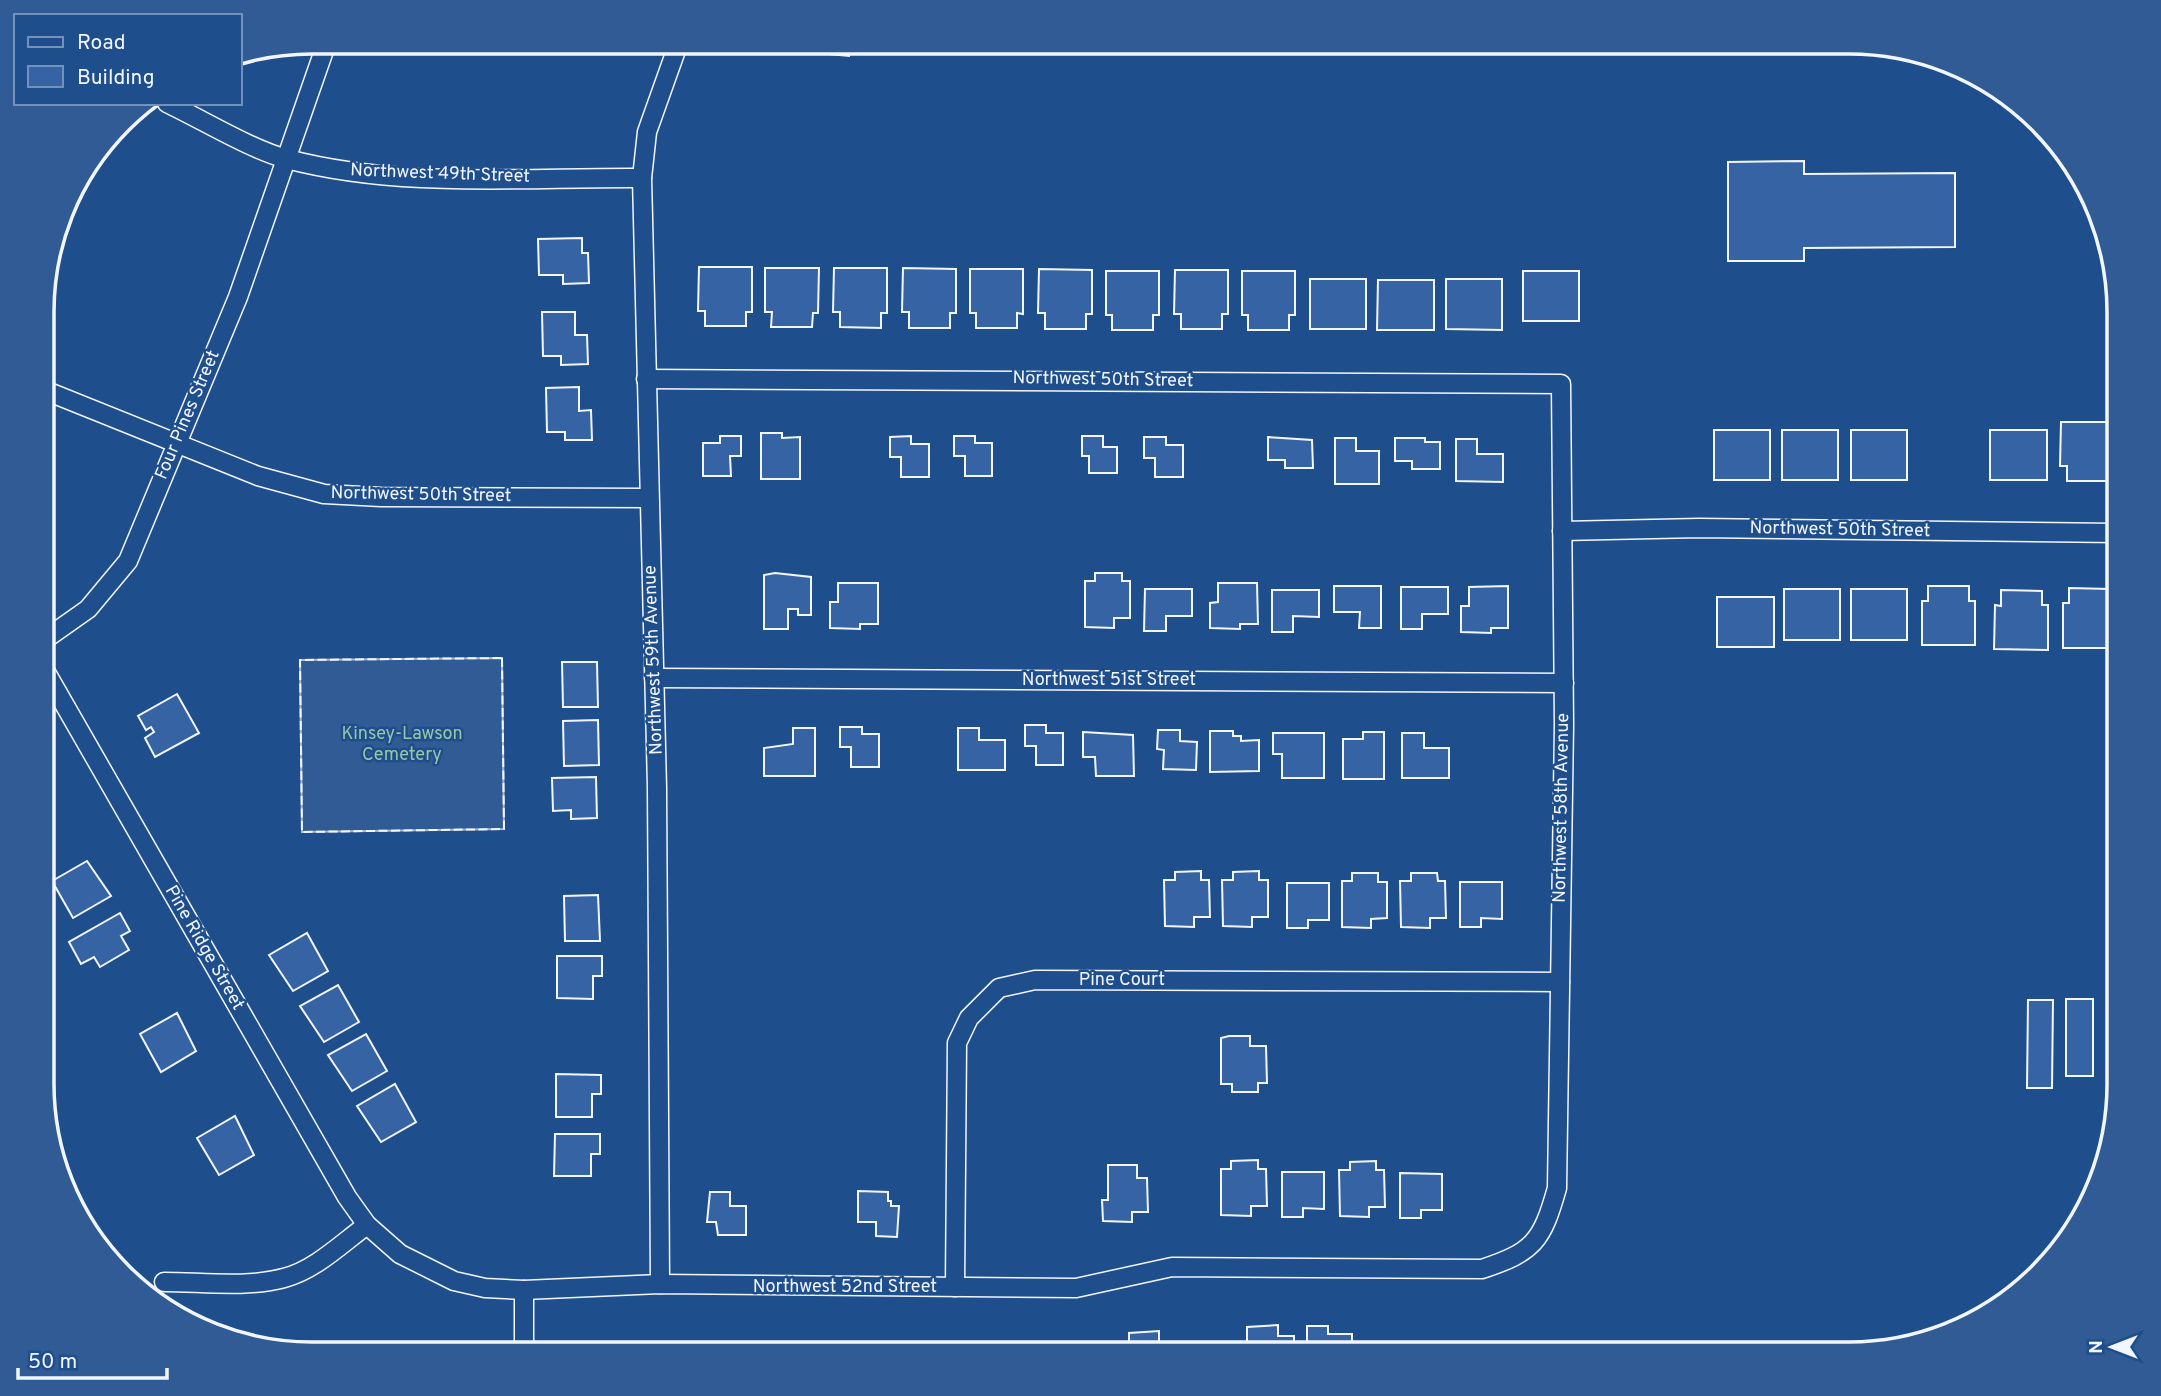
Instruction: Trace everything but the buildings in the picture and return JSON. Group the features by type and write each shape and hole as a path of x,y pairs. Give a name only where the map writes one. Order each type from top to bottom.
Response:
{"street":[{"name":"Four Pines Street","path":"54,633 88,609 128,561 238,297 284,158 323,54"},
{"name":"Northwest 59th Avenue","path":"660,1284 654,678 642,178 647,132 675,54"},
{"name":"Northwest 49th Street","path":"171,105 284,158 344,171 446,177 642,178"},
{"name":"Northwest 50th Street","path":"646,379 1561,384"},
{"name":"Northwest 58th Avenue","path":"1545,1230 1557,1188 1563,683 1561,384"},
{"name":"Northwest 50th Street","path":"54,394 282,484 338,495 649,498"},
{"name":"Northwest 50th Street","path":"1562,531 1699,528 2107,533"},
{"name":"Northwest 51st Street","path":"654,678 1563,683"},
{"name":"Pine Ridge Street","path":"54,686 367,1225"},
{"name":"Pine Court","path":"955,1287 957,1042 969,1018 999,988 1035,979 1560,982"},
{"path":"164,1282 251,1282 284,1278 314,1265 367,1225"},
{"name":"Northwest 52nd Street","path":"367,1225 400,1254 454,1281 485,1288 524,1290 660,1284 1076,1287 1172,1268 1482,1269 1517,1258 1545,1230"},
{"path":"524,1290 524,1342"}],"shaded area":[{"name":"Kinsey-Lawson Cemetery","path":"502,658 504,829 302,832 300,660"}],"fence":[{"path":"502,658 504,829 302,832 300,660 502,658"}]}
